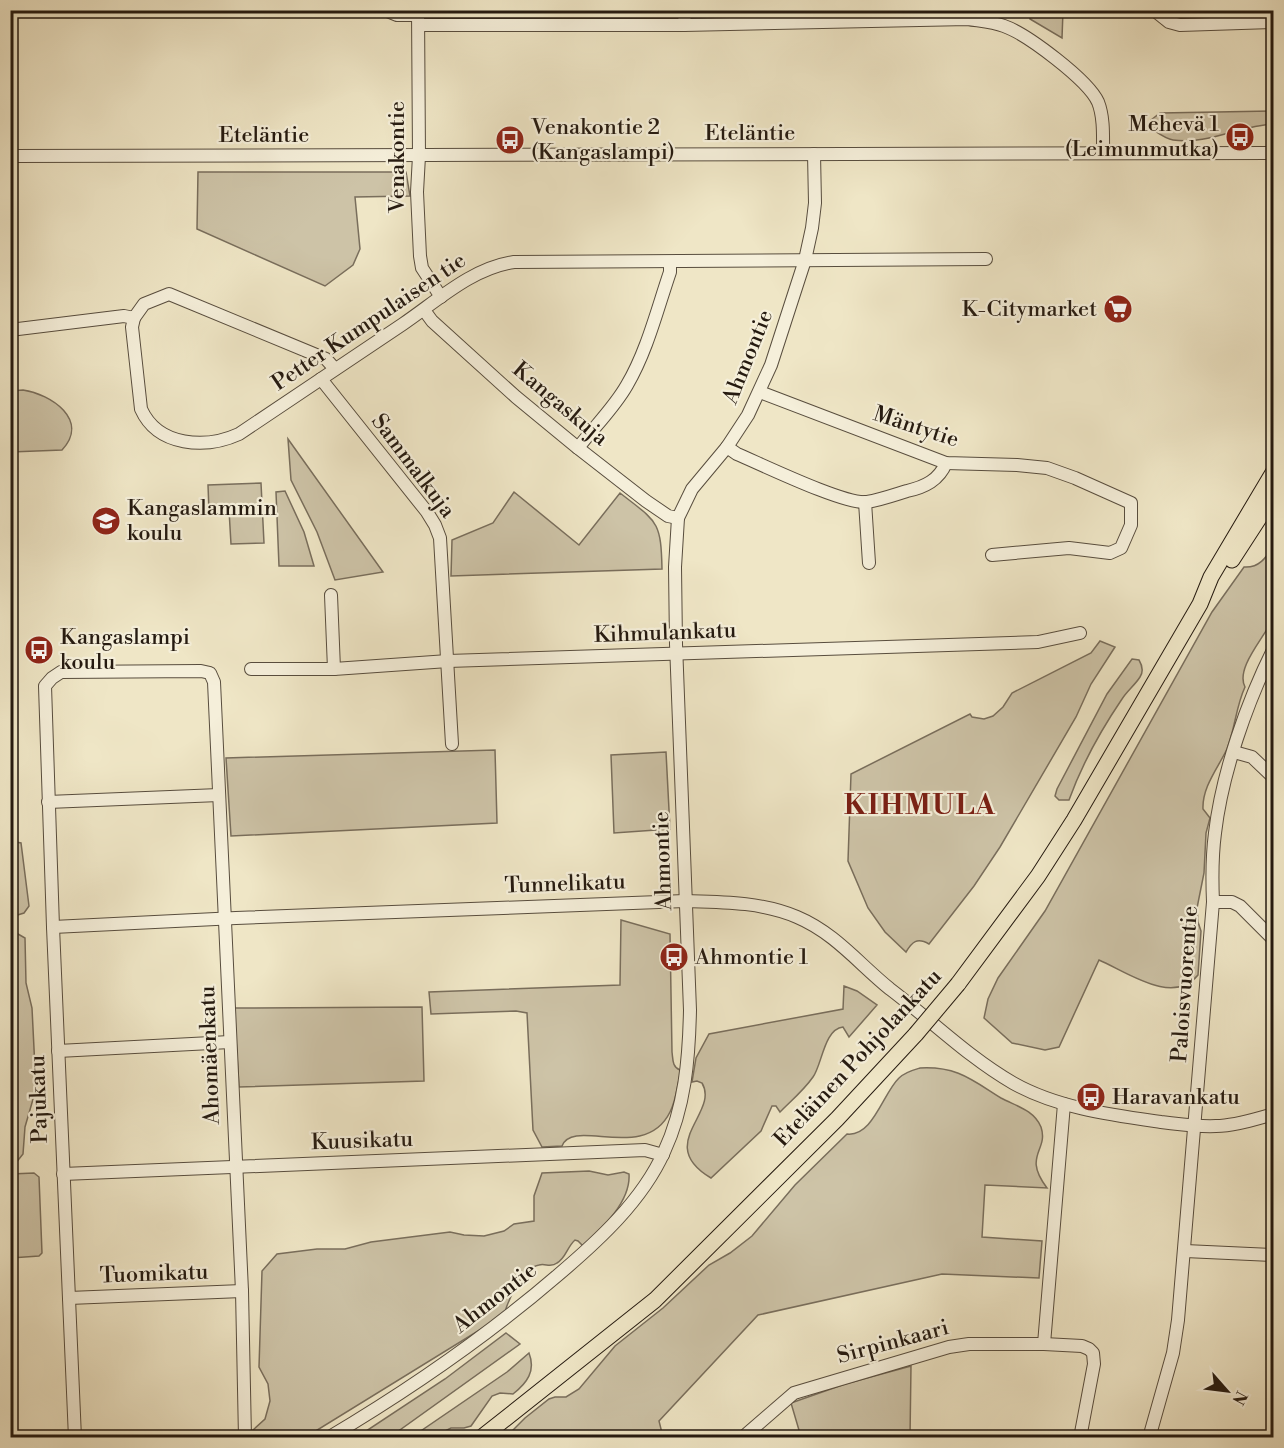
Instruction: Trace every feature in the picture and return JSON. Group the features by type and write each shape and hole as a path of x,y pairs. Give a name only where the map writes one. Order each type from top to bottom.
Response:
{"main road":[{"name":"Eteläinen Pohjolankatu","path":"481,1437 655,1300 837,1119 916,1034 958,984 1032,885 1074,820 1200,604 1211,577 1274,471"},
{"name":"Eteläinen Pohjolankatu","path":"1200,604 1217,584 1274,495"}],"street":[{"path":"385,10 397,15 419,17 684,25 968,20 1006,27 1059,62 1088,87 1101,113 1103,152"},
{"path":"684,25 685,10"},
{"path":"1154,10 1169,22 1180,25 1274,22"},
{"name":"Venakontie","path":"419,17 417,213 420,256 422,268 441,297"},
{"name":"Eteläntie","path":"10,156 1274,153"},
{"name":"Ahmontie","path":"328,1437 441,1367 516,1311 595,1243 632,1202 663,1155 680,1107 689,1042 675,567 678,518 692,489 727,447 748,415 760,392 781,338 805,260 812,228 816,202 814,154"},
{"name":"Petter Kumpulaisen tie","path":"134,318 132,327 141,410 151,425 172,437 186,442 210,443 239,434 441,297 481,272 499,264 514,262 986,259"},
{"path":"578,448 627,385 646,341 670,272 670,262"},
{"path":"10,330 124,316 134,318 144,304 169,294 326,359 335,369"},
{"name":"Kangaskuja","path":"424,310 432,321 578,448 646,501 668,516 678,518"},
{"name":"Sammalkuja","path":"321,379 435,525 440,538 452,744"},
{"name":"Mäntytie","path":"760,392 946,463 1025,465 1047,468 1131,503 1131,525 1121,548 1110,553 1069,548 992,555"},
{"path":"727,447 736,454 828,492 865,502 918,489 933,481 942,472 946,463"},
{"path":"865,502 869,562"},
{"path":"330,595 334,669"},
{"name":"Kihmulankatu","path":"251,669 334,669 448,661 1038,642 1080,633"},
{"name":"Paloisvuorentie","path":"1149,1437 1173,1353 1185,1251 1213,902 1212,867 1215,833 1222,790 1240,728 1274,648"},
{"name":"Pajukatu","path":"75,1437 45,686 61,672 201,670 210,673"},
{"name":"Ahomäenkatu","path":"210,673 214,682 225,919 242,1291 245,1437"},
{"path":"1234,752 1252,757 1274,778"},
{"path":"48,802 219,795"},
{"name":"Tunnelikatu","path":"53,927 685,901 758,906 778,910 818,927 970,1055 1014,1084 1065,1104 1129,1118 1217,1126 1274,1114"},
{"path":"1213,902 1232,902 1240,906 1274,940"},
{"path":"58,1051 230,1042"},
{"path":"1044,1344 1065,1104"},
{"name":"Kuusikatu","path":"63,1174 648,1150 663,1155"},
{"path":"1185,1251 1274,1255"},
{"name":"Tuomikatu","path":"69,1298 242,1291"},
{"name":"Sirpinkaari","path":"742,1437 794,1393 949,1347 969,1344 1044,1344 1082,1346 1089,1349 1093,1353 1094,1364 1080,1437"}],"shaded area":[{"path":"1030,11 1063,11 1062,38 1030,19"},
{"path":"1273,111 1273,124 1185,141 1162,136 1152,129 1151,120 1160,113"},
{"path":"198,172 406,172 410,196 355,197 360,249 353,265 325,286 197,229"},
{"path":"11,391 34,392 55,403 69,419 72,429 70,439 62,450 11,452"},
{"path":"288,439 383,572 335,580 317,532 291,480"},
{"path":"261,483 264,543 231,544 229,510 209,511 208,485"},
{"path":"285,491 304,532 314,566 279,566 276,492"},
{"path":"514,492 579,545 620,493 649,517 658,531 662,569 451,576 452,540 493,523"},
{"path":"1273,546 1272,620 1247,662 1243,679 1245,687 1230,741 1208,785 1203,801 1203,809 1210,818 1206,833 1204,873 1197,908 1201,931 1198,975 1188,984 1163,987 1150,984 1099,960 1059,1047 1045,1050 1012,1043 984,1018 988,999 998,978 1045,911 1212,612 1244,567 1254,566 1262,561"},
{"path":"1100,641 1115,647 1091,684 1076,717 1000,847 974,886 929,944 921,941 915,942 906,952 885,932 868,908 848,861 851,774 970,714 972,717 984,719 993,716 1003,707 1012,693 1091,653"},
{"path":"1132,659 1139,660 1142,668 1141,675 1124,696 1099,735 1069,800 1059,800 1055,796 1057,789 1107,694"},
{"path":"495,750 497,823 231,836 226,758"},
{"path":"666,752 670,829 614,833 611,755"},
{"path":"10,841 21,843 29,906 24,913 11,917"},
{"path":"621,920 670,934 672,1052 674,1065 680,1070 674,1103 659,1127 644,1135 628,1138 580,1136 569,1138 562,1146 542,1147 533,1130 527,1013 516,1011 431,1014 429,992 620,985"},
{"path":"11,930 25,938 26,983 32,1008 36,1089 25,1127 23,1154 11,1169"},
{"path":"844,986 857,991 877,1005 849,1037 843,1027 832,1034 813,1077 806,1086 780,1112 776,1106 772,1106 761,1131 711,1178 695,1165 688,1153 688,1141 703,1106 705,1094 702,1083 692,1082 696,1058 709,1034 843,1009"},
{"path":"422,1007 424,1081 239,1087 234,1008"},
{"path":"920,1068 944,1069 964,1076 1024,1109 1038,1121 1043,1135 1036,1161 1040,1177 1047,1188 985,1185 982,1237 1042,1241 1039,1278 942,1274 758,1315 659,1421 663,1437 506,1437 549,1399 566,1397 579,1389 615,1346 663,1308 709,1265 752,1236 795,1185 847,1134 864,1129 871,1122 899,1078"},
{"path":"589,1171 608,1175 624,1172 629,1174 625,1195 620,1205 583,1246 575,1240 557,1263 539,1265 527,1272 512,1293 504,1315 306,1437 253,1437 253,1430 265,1419 270,1401 268,1384 259,1367 262,1271 277,1254 317,1249 345,1249 371,1242 450,1232 484,1236 504,1231 514,1224 534,1221 534,1196 542,1173"},
{"path":"34,1173 39,1177 42,1253 39,1256 11,1258 11,1174"},
{"path":"506,1333 520,1344 390,1437 357,1437 445,1379"},
{"path":"529,1353 531,1371 526,1381 513,1394 500,1393 492,1396 471,1426 451,1428 433,1437 412,1437 507,1372"},
{"path":"911,1366 910,1437 801,1437 791,1403 845,1384"}],"place":[{"name":"Mehevä 1 (Leimunmutka)","path":"1240,137"},
{"name":"Venakontie 2 (Kangaslampi)","path":"510,140"},
{"name":"K-Citymarket","path":"1118,309"},
{"name":"Kangaslammin koulu","path":"106,521"},
{"name":"Kangaslampi koulu","path":"39,650"},
{"name":"Ahmontie 1","path":"674,957"},
{"name":"Haravankatu","path":"1091,1097"}],"district":[{"name":"KIHMULA","path":"920,805"}]}
